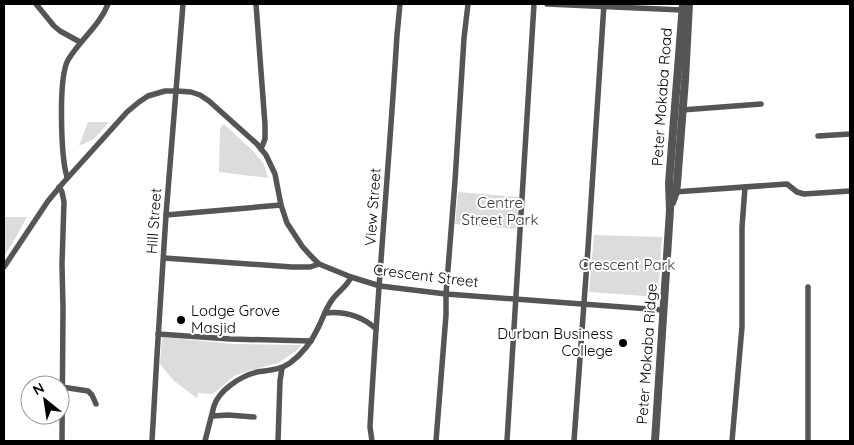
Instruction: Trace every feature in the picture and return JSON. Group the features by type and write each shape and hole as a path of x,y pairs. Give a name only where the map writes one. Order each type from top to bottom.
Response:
{"street":[{"path":"36,4 54,26 80,42"},
{"path":"67,177 63,158 63,74 67,62 80,42 101,18 108,4"},
{"name":"Hill Street","path":"152,441 166,215 183,4"},
{"path":"256,4 265,125 265,139 261,148"},
{"name":"View Street","path":"372,441 370,427 376,328 400,4"},
{"path":"436,441 464,38 468,4"},
{"path":"507,441 534,4"},
{"path":"547,4 682,7"},
{"name":"Peter Mokaba Road","path":"673,192 682,61 689,4"},
{"path":"574,441 604,6"},
{"name":"Peter Mokaba Road","path":"673,192 682,110 682,7"},
{"name":"Crescent Street","path":"4,267 48,201 107,133 139,102 148,96 177,91 191,92 210,101 261,148 275,174 281,205 287,223 310,255 320,264 351,277 380,286 446,294 663,310"},
{"path":"682,110 761,104"},
{"path":"818,136 850,134"},
{"path":"673,192 787,184 797,192 804,194 850,191"},
{"path":"732,441 742,327 742,227 745,187"},
{"path":"59,188 64,202 62,375"},
{"name":"Peter Mokaba Ridge","path":"655,441 670,210 673,192"},
{"path":"166,215 281,205"},
{"path":"164,258 292,267 310,267 320,264"},
{"path":"205,441 216,401 220,396 248,375 282,368 300,354 319,327 324,313 333,298 344,288 351,277"},
{"path":"808,287 808,441"},
{"path":"324,313 340,312 354,316 370,323 376,328"},
{"path":"158,334 230,339 310,341"},
{"path":"278,441 282,368"},
{"path":"70,388 88,391 96,404"},
{"path":"212,416 254,417"},
{"path":"62,425 62,441"}],"green space":[{"path":"88,122 109,122 94,139 79,146"},
{"path":"224,124 264,164 268,178 219,172 220,128"},
{"name":"Centre Street Park","path":"458,192 519,197 516,229 455,224"},
{"path":"4,217 27,217 4,256"},
{"name":"Crescent Park","path":"594,235 662,237 658,297 589,292"},
{"path":"162,337 233,344 302,345 278,363 234,376 213,394 198,393 197,398 174,381 160,364"}],"place":[{"name":"Lodge Grove Masjid","path":"181,320"},
{"name":"Durban Business College","path":"623,343"}]}
